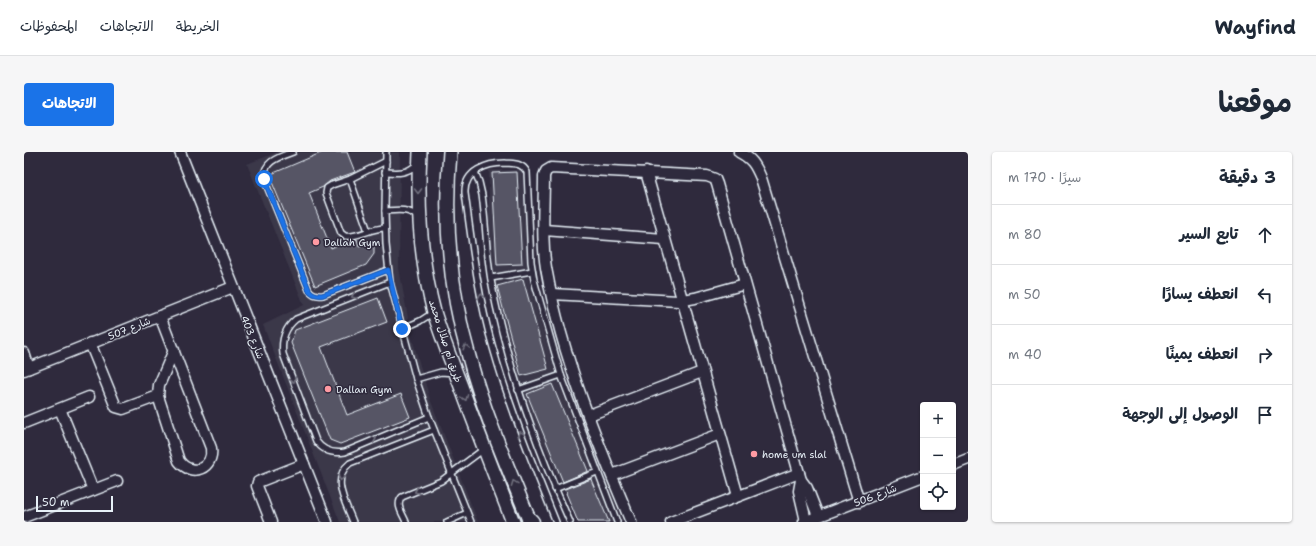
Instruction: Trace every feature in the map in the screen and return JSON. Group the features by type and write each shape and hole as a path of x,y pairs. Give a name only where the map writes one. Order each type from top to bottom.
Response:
{"street":[{"name":"شارع 403","path":"180,152 327,522"},
{"name":"طريق ام صلال محمد","path":"450,152 448,191 449,238 455,291 461,324 478,388 530,521"},
{"path":"739,152 748,157 756,165 761,178 859,502"},
{"name":"طريق ام صلال محمد","path":"420,156 418,189 419,218 423,254 434,312 484,449 513,522"},
{"path":"631,522 569,362 552,294 545,258 544,230 544,176 548,169 646,172 708,176 715,179 800,476 807,488 818,516"},
{"path":"646,172 738,496"},
{"path":"544,230 664,239"},
{"path":"552,294 683,300 745,284"},
{"name":"شارع 507","path":"27,369 233,287"},
{"path":"160,316 174,350 212,452 210,460 197,470 189,469 179,461 158,396 159,384 174,350"},
{"path":"90,343 116,408 122,409 158,396"},
{"path":"24,352 27,369"},
{"path":"589,415 702,372"},
{"path":"24,423 89,397"},
{"path":"60,409 93,490"},
{"path":"612,476 720,434"},
{"path":"956,463 968,459"},
{"path":"271,522 257,486 258,482 304,464"},
{"path":"671,522 738,496 800,476"},
{"path":"800,476 798,491 805,522"},
{"name":"شارع 506","path":"805,522 920,477"},
{"path":"24,517 117,481"}],"lane":[{"path":"293,152 271,161 266,168 264,179 309,290 315,295 323,295 388,270"},
{"path":"386,152 384,211 390,282 416,379 429,417 471,522"},
{"path":"385,172 400,173 414,168 420,156"},
{"path":"385,228 377,228 348,237 343,235 326,196 326,191 329,186 350,179 386,161"},
{"path":"556,522 512,408 492,347 474,263 465,184 474,172 487,165 500,163 520,165 525,168 527,172 532,271 560,375 617,522"},
{"path":"474,172 479,182 483,202 491,278 506,351 518,390 555,489 570,522"},
{"path":"350,179 368,231"},
{"path":"384,211 404,210 419,218"},
{"path":"491,278 532,271"},
{"path":"390,282 296,319 285,332 282,343 283,354 316,441 326,450 335,453 345,452 429,417"},
{"path":"402,329 420,321 434,312"},
{"path":"416,379 441,372 456,373"},
{"path":"518,390 560,375"},
{"path":"354,522 341,489 340,482 340,475 346,466 350,462 434,430"},
{"path":"406,522 399,505 400,500 404,496 436,483 451,474 484,449"},
{"path":"555,489 597,472"},
{"path":"447,522 467,513"}],"shaded area":[{"path":"278,152 400,152 399,268 411,335 430,399 478,522 340,522 263,325 304,305 247,164"},
{"path":"489,170 522,170 528,277 558,381 613,522 578,522 522,396 489,280"}],"building":[{"path":"323,152 347,152 355,172 330,181 323,187 309,193 331,248 350,240 357,239 359,246 374,240 374,254 366,265 315,286 269,175"},
{"path":"517,172 522,264 497,265 492,173"},
{"path":"523,279 548,369 521,376 497,286"},
{"path":"378,298 387,322 321,347 347,415 401,394 410,417 340,444 330,440 291,343 295,330"},
{"path":"552,384 588,471 563,482 527,394"},
{"path":"591,479 609,522 578,522 566,493 566,489"}],"place":[{"name":"Dallah Gym","path":"316,242"},
{"name":"Dallan Gym","path":"328,389"},
{"name":"home um slal","path":"754,454"}],"route":[{"path":"264,179 309,290 315,295 323,295 388,270 402,329"}]}
